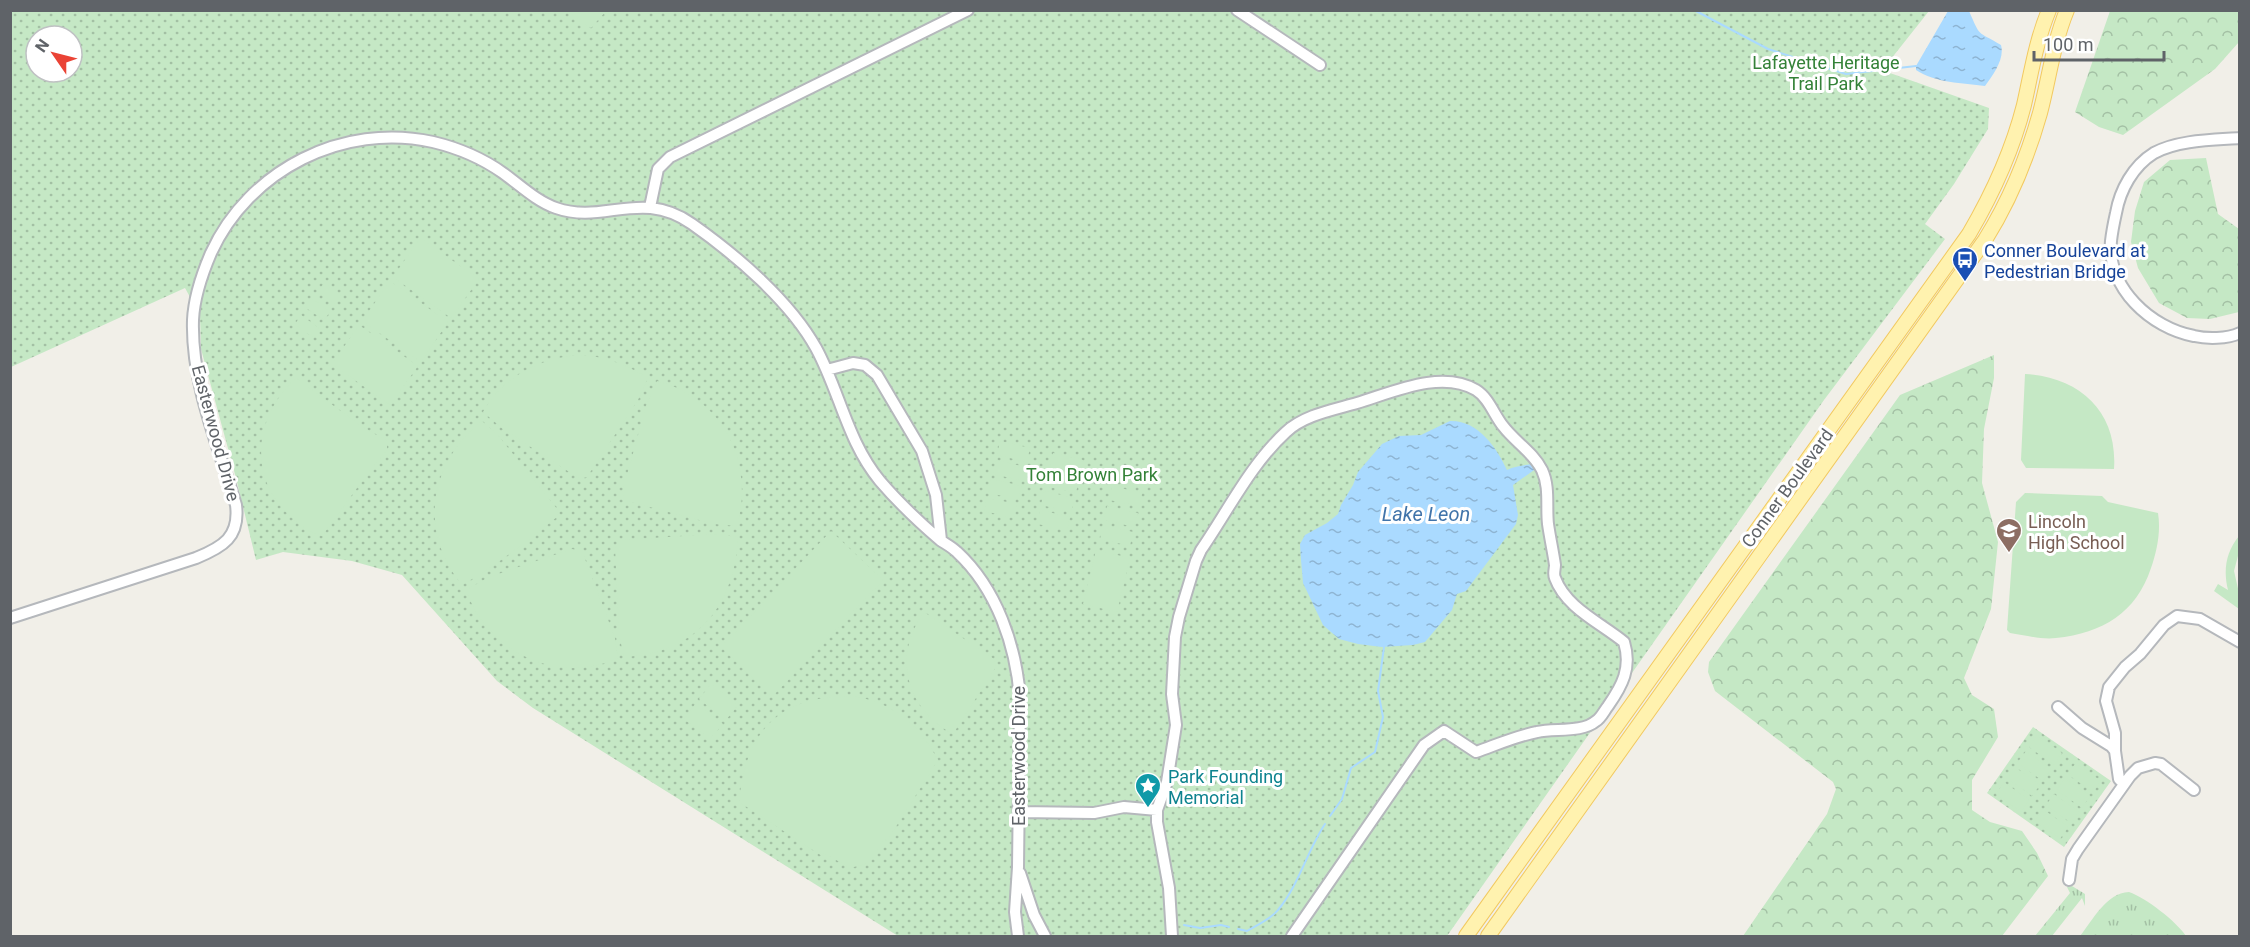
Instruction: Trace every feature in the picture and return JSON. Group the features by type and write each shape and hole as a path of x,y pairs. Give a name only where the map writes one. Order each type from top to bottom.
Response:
{"main road":[{"name":"Conner Boulevard","path":"1466,936 1969,234 2005,165 2049,10"},
{"name":"Conner Boulevard","path":"1488,936 1964,271 2001,214 2022,170 2040,112 2051,60 2067,10"},
{"path":"1950,261 1964,271"},
{"path":"1539,836 1553,845"}],"street":[{"path":"650,207 658,169 670,157 968,10"},
{"path":"1237,10 1320,65"},
{"path":"2240,138 2176,145 2153,154 2142,162 2122,190 2110,242 2119,279 2130,298 2144,313 2170,330 2200,338 2240,333"},
{"name":"Easterwood Drive","path":"10,618 196,558 222,546 232,533 237,524 236,505 195,363 193,317 203,273 226,225 248,198 278,172 295,162 330,148 373,139 414,139 451,147 487,162 534,197 555,208 577,212 650,207 664,210 687,221 748,270 782,302 802,326 827,370 851,436 862,456 890,493 957,552 993,600 1011,643 1018,674 1020,698 1018,867 1015,912 1018,936"},
{"path":"827,370 853,363 865,365 877,375 922,451 936,495 941,540"},
{"path":"1172,936 1170,888 1157,822 1157,810 1167,782 1176,725 1172,694 1175,637 1196,561 1265,454 1288,430 1299,423 1319,414 1432,382 1448,382 1476,390 1485,398 1503,426 1533,456 1541,469 1545,479 1554,576 1566,597 1576,607 1624,642 1627,663 1623,682 1596,722 1582,727 1539,731 1476,752 1444,731 1424,745 1293,936"},
{"path":"2124,784 2119,778 2115,733 2106,701 2109,687 2125,667 2140,654 2164,625 2177,616 2200,619 2240,642"},
{"path":"2058,707 2082,728 2105,740 2115,751"},
{"path":"2069,880 2072,859 2124,784 2138,768 2155,763 2161,764 2194,790"},
{"path":"1019,812 1094,813 1124,807 1157,810"},
{"name":"Easterwood Drive","path":"1018,867 1034,915 1045,936"}],"green space":[{"name":"Tom Brown Park","path":"10,11 1929,11 1887,64 1890,73 1989,108 1988,129 1954,184 1925,224 1945,239 1824,400 1447,936 898,936 533,708 497,681 402,575 352,561 283,552 256,560 201,349 200,315 185,288 11,367"},
{"path":"567,11 606,11 591,28"},
{"path":"2110,11 2239,11 2239,42 2215,69 2123,135 2099,127 2075,112"},
{"path":"2206,158 2218,214 2239,229 2239,312 2210,319 2187,318 2159,303 2138,268 2131,242 2135,211 2144,182 2170,160"},
{"path":"420,238 479,279 451,318 393,277"},
{"path":"390,281 448,322 421,362 362,321"},
{"path":"324,283 341,295 334,304 318,292"},
{"path":"313,299 330,312 324,320 306,308"},
{"path":"301,315 319,328 312,337 295,324"},
{"path":"359,325 418,366 390,405 332,364"},
{"path":"578,355 614,362 648,378 638,400 587,477 580,479 503,429 483,412 501,388 523,372 536,365"},
{"path":"1994,355 1994,378 1984,429 1982,483 1998,542 1991,609 1964,678 1972,695 1994,709 1998,737 1972,780 1972,810 1990,822 2022,831 2037,853 2048,876 2002,936 1743,936 1827,814 1836,789 1833,782 1715,691 1708,672 1709,662 1900,395"},
{"path":"2025,374 2063,382 2092,401 2110,431 2114,449 2114,469 2026,468 2021,460"},
{"path":"296,378 361,426 387,441 387,450 322,536 303,527 287,513 274,497 266,481 262,463 265,426 282,393"},
{"path":"657,381 680,389 700,402 716,417 728,436 737,456 741,479 741,502 737,526 714,524 627,501 622,493 646,406"},
{"path":"482,421 497,434 558,510 557,517 534,535 462,585 448,564 439,543 435,521 436,499 441,477 450,457 464,438"},
{"path":"1000,441 1030,448 1027,462 997,455"},
{"path":"1053,453 1083,460 1080,474 1050,467"},
{"path":"996,460 1026,467 1023,481 993,474"},
{"path":"1116,467 1147,474 1144,488 1113,481"},
{"path":"1049,472 1079,479 1076,493 1045,486"},
{"path":"991,479 1022,486 1018,499 988,493"},
{"path":"1112,486 1142,493 1139,506 1109,500"},
{"path":"1044,491 1075,498 1071,512 1041,505"},
{"path":"2025,493 2102,496 2108,502 2158,513 2158,541 2145,584 2127,609 2116,618 2089,631 2056,638 2033,637 2010,633 2007,630 2016,502"},
{"path":"987,498 1017,504 1014,518 984,511"},
{"path":"1107,506 1138,513 1134,527 1104,520"},
{"path":"1040,510 1070,517 1067,530 1037,524"},
{"path":"1103,525 1133,532 1130,546 1100,539"},
{"path":"831,531 883,580 772,697 721,647"},
{"path":"715,534 737,537 738,540 735,565 728,587 706,623 671,647 649,654 624,657 619,635 615,546 621,540"},
{"path":"2239,536 2239,552 2234,571 2239,593 2239,609 2214,591 2218,584 2228,590 2227,562 2231,548"},
{"path":"572,549 582,551 615,638 618,658 595,666 572,668 549,665 527,658 490,631 476,612 466,590 489,577"},
{"path":"1096,550 1130,558 1117,612 1083,604"},
{"path":"924,612 994,659 996,667 953,734 924,711 909,680 908,646 914,629"},
{"path":"711,684 738,705 726,720 699,699"},
{"path":"852,696 880,703 903,717 922,736 938,760 887,841 884,839 869,863 850,868 824,853 822,856 739,802 749,755 758,737 770,722 804,703"},
{"path":"696,703 723,724 710,739 684,719"},
{"path":"2033,727 2111,781 2064,847 1987,793"},
{"path":"2037,735 2062,753 2054,765 2029,747"},
{"path":"2026,751 2051,769 2043,781 2017,763"},
{"path":"2076,763 2101,781 2093,792 2067,774"},
{"path":"2015,767 2040,785 2032,796 2007,778"},
{"path":"2065,778 2090,796 2082,808 2057,790"},
{"path":"2004,782 2029,800 2021,812 1996,794"},
{"path":"2054,794 2079,812 2071,823 2046,805"},
{"path":"2043,809 2068,827 2060,839 2035,821"},
{"path":"2072,886 2085,894 2085,906 2082,898 2052,936 2035,936 2070,893 2067,887"},
{"path":"2129,892 2144,899 2160,911 2186,936 2080,936 2107,902 2113,897"}],"water":[{"path":"1948,11 1969,11 1980,32 2001,45 2000,61 1985,86 1940,80 1916,70 1916,66"},
{"name":"Lake Leon","path":"1450,421 1460,422 1478,430 1498,453 1507,470 1543,461 1544,463 1513,485 1518,515 1516,524 1466,591 1457,594 1452,610 1425,642 1382,647 1339,639 1323,625 1303,583 1300,544 1305,535 1338,514 1358,472 1382,444 1399,436 1421,435"}],"waterway":[{"path":"1694,10 1768,49 1846,74 1916,66"},
{"path":"1330,816 1342,799 1351,768 1375,752 1383,717 1378,691 1384,647"},
{"path":"1238,929 1247,931 1268,919 1278,910 1292,890 1325,824"},
{"path":"1184,925 1200,928 1221,925 1229,927"}],"place":[{"name":"Conner Boulevard at Pedestrian Bridge","path":"1965,283"},
{"name":"Lincoln High School","path":"2009,554"},
{"name":"Park Founding Memorial","path":"1148,809"}],"park label":[{"name":"Lafayette Heritage Trail Park","path":"1826,72"}]}
